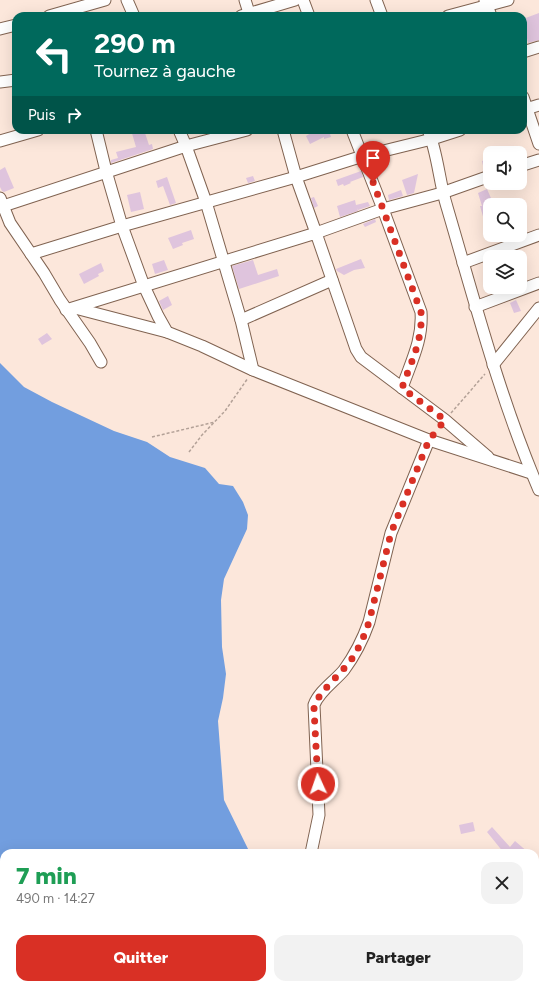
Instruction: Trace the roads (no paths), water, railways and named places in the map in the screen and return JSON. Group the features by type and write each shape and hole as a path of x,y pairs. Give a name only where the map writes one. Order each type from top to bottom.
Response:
{"street":[{"path":"64,0 67,12"},
{"path":"72,12 104,0"},
{"path":"128,0 132,12"},
{"path":"245,0 247,12"},
{"path":"257,12 295,0"},
{"path":"303,0 308,12"},
{"path":"376,0 380,12"},
{"path":"459,12 486,2 508,0"},
{"path":"486,2 490,12"},
{"path":"0,30 12,26"},
{"path":"527,51 539,47"},
{"path":"0,82 12,80"},
{"path":"527,108 539,105"},
{"path":"527,114 539,144"},
{"path":"0,140 23,134"},
{"path":"97,134 122,226 144,286 167,332"},
{"path":"181,134 206,202 241,320 253,370"},
{"path":"101,362 70,309 10,223 1,203 186,146 231,134"},
{"path":"284,134 296,177 356,349 367,362 445,420 491,460"},
{"path":"354,134 421,312 422,326 420,336 402,388"},
{"path":"31,254 122,226 296,177 430,135 442,193 464,263 475,307 493,365 531,473 539,490"},
{"path":"527,164 539,160"},
{"path":"70,309 316,232 383,209 442,193 483,178"},
{"path":"464,263 539,235"},
{"path":"241,320 332,280"},
{"path":"475,307 539,283"},
{"path":"493,365 539,308"},
{"path":"70,309 167,332 202,346 253,370 429,440 531,473"},
{"path":"312,849 320,811 314,705 317,698 344,670 364,636 369,622 391,533 429,440"}],"water":[{"path":"0,363 24,387 52,402 114,431 147,442 170,457 205,468 219,484 233,486 243,502 248,515 247,529 224,579 221,600 222,647 226,674 218,721 224,800 248,849 0,849"}]}
